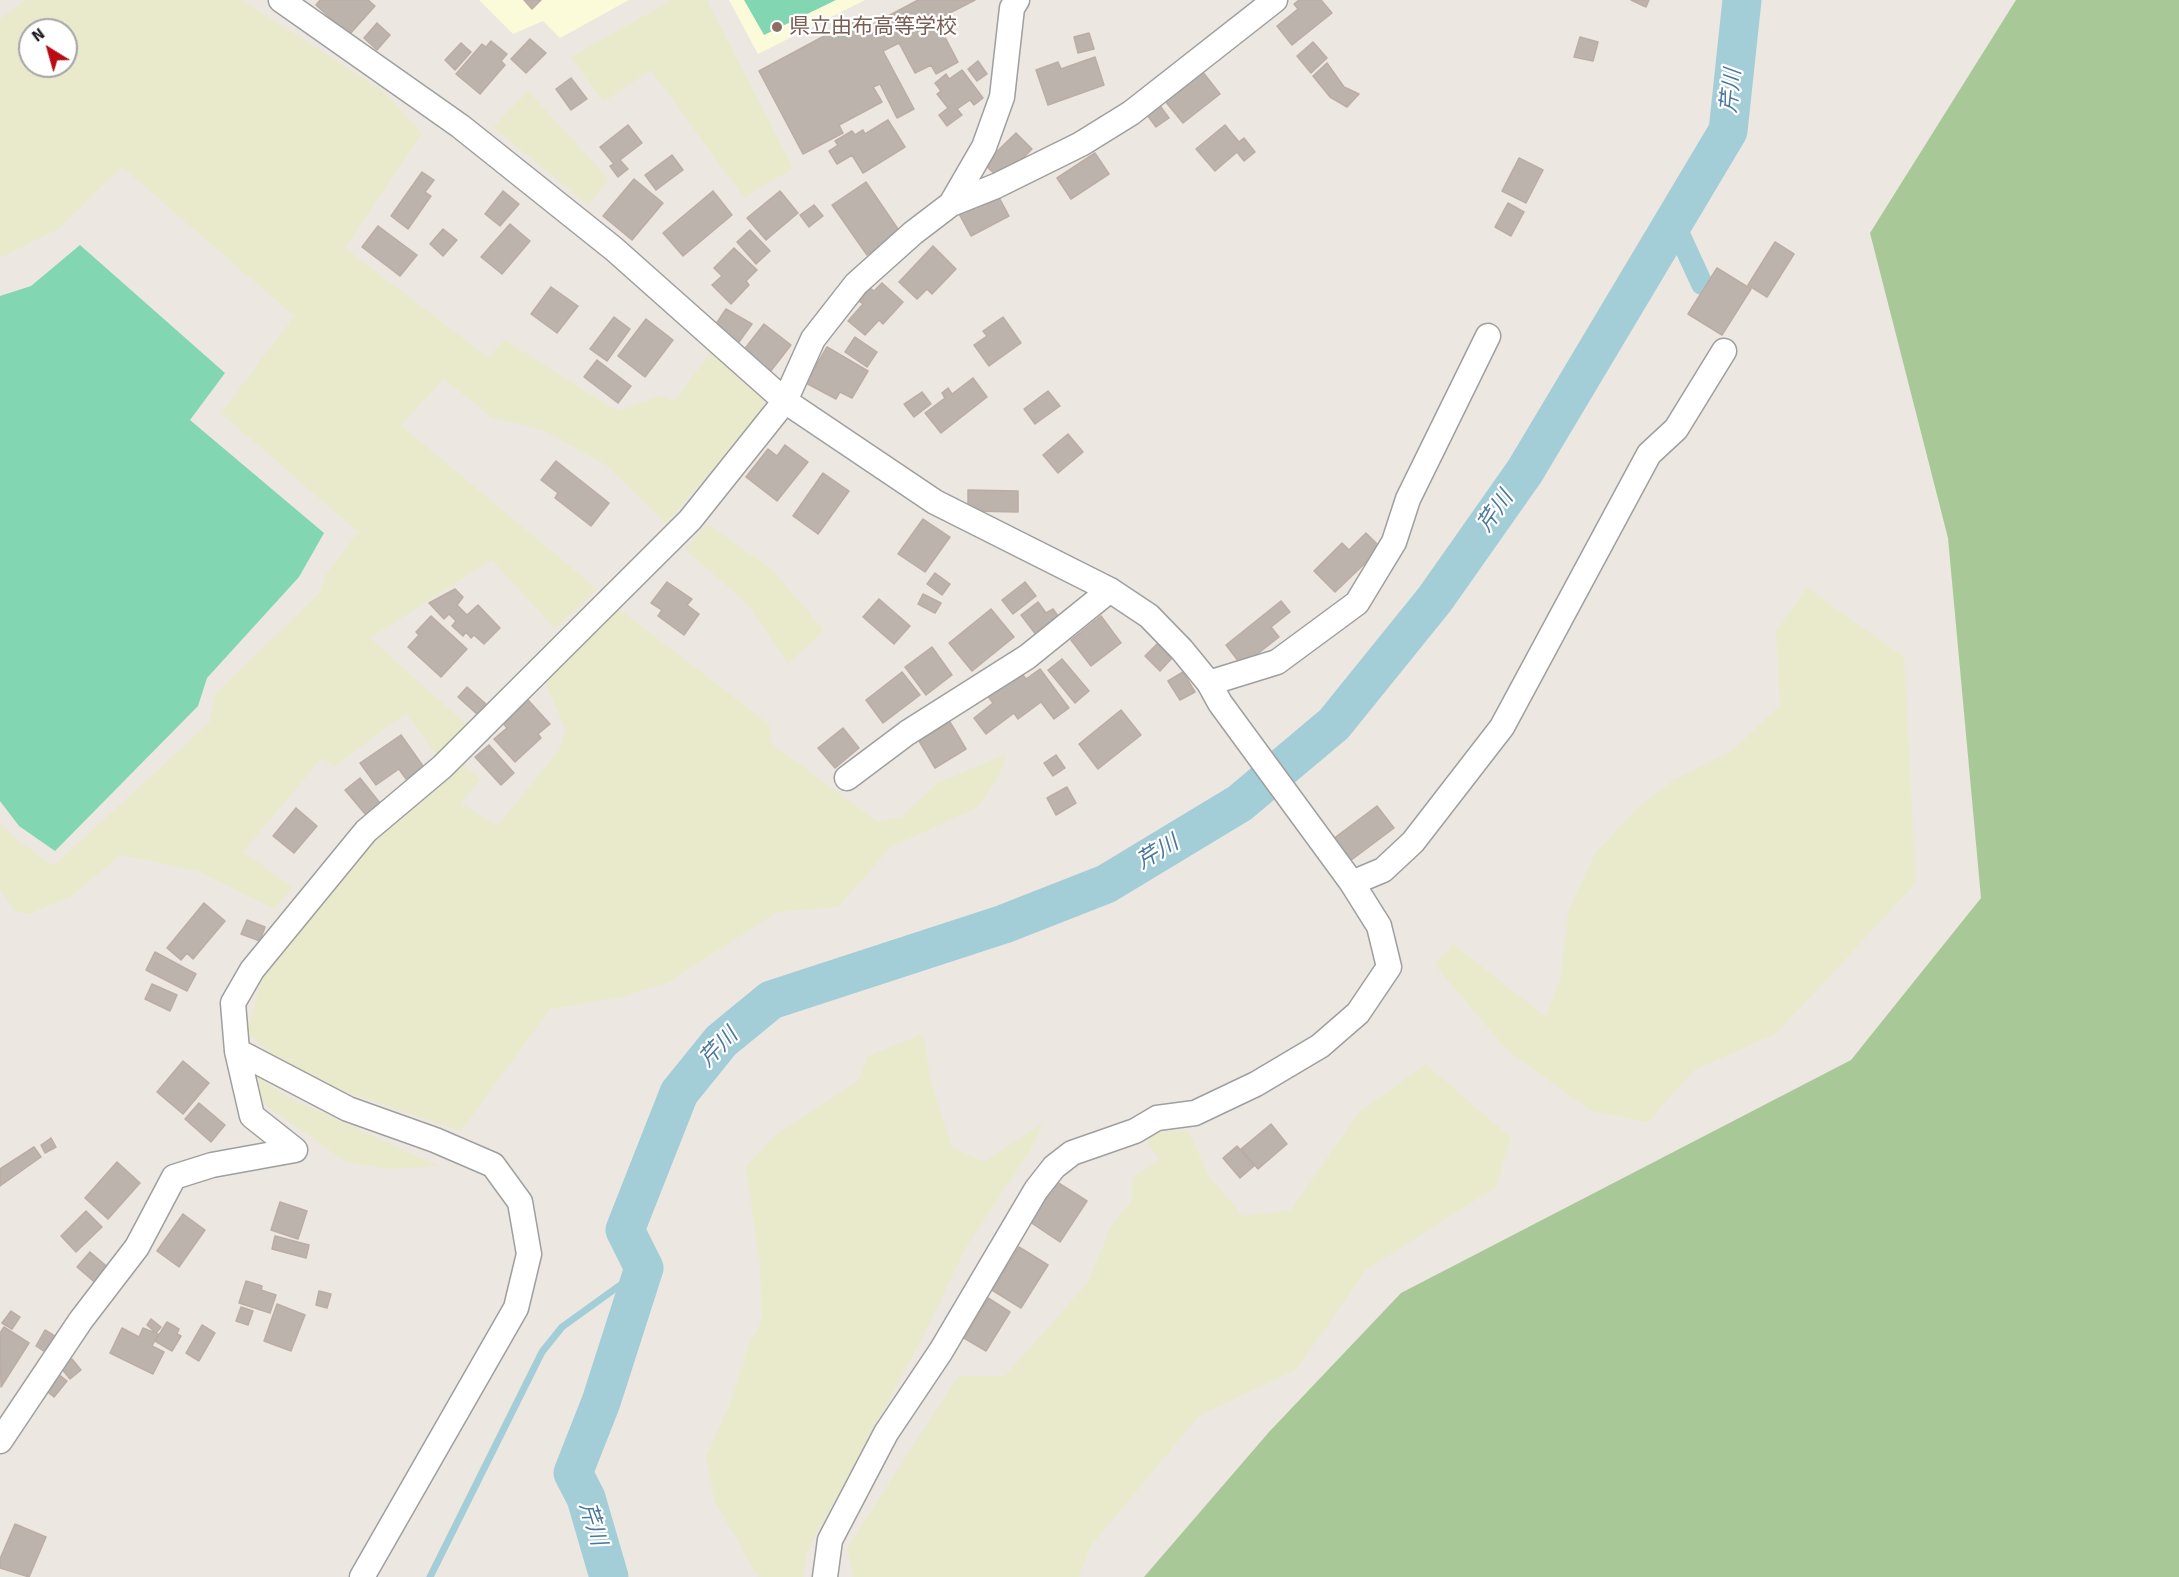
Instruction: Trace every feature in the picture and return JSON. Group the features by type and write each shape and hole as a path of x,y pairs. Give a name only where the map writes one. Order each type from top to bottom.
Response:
{"street":[{"path":"281,0 478,140 614,249 785,401 934,502 1110,590 1149,616 1182,650 1215,693 1352,884 1379,926 1389,967 1358,1013 1320,1046 1256,1084 1195,1113 1157,1118 1135,1131 1072,1153 1054,1167 1036,1190 941,1351 886,1433 830,1540 825,1577"},
{"path":"951,204 984,147 1002,97 1012,8 1017,0"},
{"path":"0,1441 81,1320 137,1247 174,1177 212,1165 295,1150 252,1116 237,1051 234,1003 252,970 297,912 366,831 442,767 690,520 785,401 813,339 856,284 913,233 951,204 996,186 1081,144 1131,113 1275,0"},
{"path":"1215,693 1277,662 1357,603 1394,543 1408,499 1488,336"},
{"path":"1352,884 1383,870 1413,842 1502,728 1649,454 1676,429 1724,351"},
{"path":"847,778 907,733 1027,657 1110,590"},
{"path":"237,1051 348,1109 435,1140 493,1165 520,1202 529,1254 516,1308 362,1577"}],"shaded area":[{"path":"25,0 242,0 383,91 422,133 345,248 488,357 505,340 617,411 661,396 673,402 713,350 765,400 758,417 666,523 606,465 543,430 491,417 444,379 401,425 597,589 555,629 492,560 370,638 466,724 437,756 406,713 334,767 322,758 243,852 293,887 274,909 198,871 120,855 73,895 30,914 14,910 0,889 0,823 19,841 53,866 210,722 215,694 320,592 325,576 358,532 221,413 294,316 122,167 60,228 0,258 0,19"},
{"path":"479,0 629,0 560,38 543,21 513,34"},
{"path":"672,0 707,0 793,168 744,198 651,70 603,102 571,57"},
{"name":"県立由布高等学校","path":"729,0 865,0 758,54"},
{"path":"528,91 609,179 588,205 493,127"},
{"path":"707,524 771,568 824,630 788,664 747,604 685,549"},
{"path":"1807,588 1904,657 1916,883 1777,1033 1694,1070 1648,1122 1591,1111 1507,1050 1434,964 1453,944 1546,1017 1561,977 1568,912 1595,854 1636,809 1672,781 1733,750 1780,705 1776,631"},
{"path":"619,609 769,724 771,743 878,822 901,817 937,783 1007,754 996,782 976,808 891,847 838,907 777,912 669,982 625,996 550,1009 461,1131 343,1091 280,1061 247,1033 261,980 284,945 387,828 438,789 460,763 481,779 461,803 497,826 559,750 566,730 544,680"},
{"path":"923,1034 931,1082 952,1147 984,1162 1043,1123 1031,1149 966,1247 925,1333 806,1554 804,1577 758,1577 714,1500 706,1455 729,1407 748,1346 762,1320 760,1267 746,1166 777,1133 858,1081 868,1056"},
{"path":"1426,1064 1511,1138 1496,1187 1366,1270 1297,1369 1199,1416 1090,1547 1079,1577 853,1577 847,1548 958,1376 1005,1376 1088,1282 1112,1224 1131,1202 1132,1178 1160,1160 1146,1141 1158,1131 1189,1131 1208,1175 1243,1216 1291,1210 1358,1113"},
{"path":"253,1075 290,1098 439,1166 391,1169 346,1162 261,1102"}],"green space":[{"path":"744,0 836,0 764,35"},
{"path":"2016,0 2179,0 2179,1577 1144,1577 1269,1432 1401,1293 1851,1060 1981,898 1948,538 1870,233"},
{"path":"80,245 225,373 190,420 324,533 299,577 207,678 198,706 55,851 19,826 0,801 0,296 31,286"}],"building":[{"path":"320,0 368,0 375,6 349,35 316,5"},
{"path":"524,0 541,0 532,9"},
{"path":"918,0 975,0 936,20 958,62 936,74 931,65 915,73 899,43 883,51 914,109 897,118 880,84 873,87 882,102 839,125 843,133 803,154 759,71 854,20 860,31"},
{"path":"1299,0 1321,0 1332,13 1292,45 1277,26 1298,9 1294,4"},
{"path":"1631,0 1649,0 1646,7"},
{"path":"377,23 390,35 377,50 364,38"},
{"path":"1089,33 1094,49 1078,53 1074,37"},
{"path":"1580,37 1598,42 1593,61 1574,57"},
{"path":"530,39 546,53 526,73 511,59"},
{"path":"491,41 507,54 501,61 505,65 480,94 456,74 482,44 486,47"},
{"path":"1313,42 1327,58 1311,73 1297,56"},
{"path":"461,43 471,52 455,70 445,60"},
{"path":"1095,57 1104,85 1048,105 1036,70 1058,62 1061,69"},
{"path":"978,61 987,74 977,81 968,69"},
{"path":"1327,63 1344,87 1359,94 1347,107 1330,97 1313,76"},
{"path":"962,70 983,98 974,105 970,100 957,109 962,115 947,126 939,115 948,108 937,94 941,91 935,83 946,74 949,79"},
{"path":"1202,71 1220,94 1183,123 1165,101"},
{"path":"571,78 587,99 571,110 556,89"},
{"path":"1158,103 1169,118 1156,127 1145,112"},
{"path":"888,120 905,147 863,173 852,155 837,164 829,151 838,145 835,141 852,131 855,135 863,130 865,134"},
{"path":"628,125 642,143 620,160 628,169 618,177 610,166 614,164 600,147"},
{"path":"1225,125 1239,142 1244,138 1255,152 1244,161 1237,152 1215,171 1196,149"},
{"path":"1016,133 1032,149 1001,180 984,164"},
{"path":"1095,153 1109,174 1071,199 1057,178"},
{"path":"672,155 683,170 656,190 645,175"},
{"path":"1519,158 1543,170 1526,203 1502,191"},
{"path":"422,172 434,180 425,192 431,196 408,229 391,216"},
{"path":"634,179 663,203 632,240 603,216"},
{"path":"866,182 900,232 867,255 832,205"},
{"path":"503,191 519,204 500,226 485,214"},
{"path":"713,191 732,215 683,256 663,233"},
{"path":"780,191 798,213 766,240 747,218"},
{"path":"996,192 1009,216 971,236 958,212"},
{"path":"1508,203 1524,212 1511,236 1495,227"},
{"path":"814,205 823,216 809,227 800,215"},
{"path":"510,224 530,241 502,274 481,257"},
{"path":"378,226 417,255 400,276 362,247"},
{"path":"443,229 457,240 443,256 430,244"},
{"path":"750,230 770,251 756,264 737,242"},
{"path":"1775,242 1794,254 1767,297 1748,285"},
{"path":"933,246 956,269 932,294 927,289 917,299 899,282"},
{"path":"734,248 757,270 746,281 749,285 731,304 712,285 722,276 714,268"},
{"path":"1717,268 1751,289 1722,335 1688,314"},
{"path":"882,283 903,302 883,324 879,320 865,335 848,321 863,304 859,301 870,288 874,291"},
{"path":"551,287 578,306 557,333 531,314"},
{"path":"726,309 752,324 736,346 714,327"},
{"path":"614,317 630,329 607,361 590,349"},
{"path":"1003,317 1021,343 989,366 974,345 987,336 983,331"},
{"path":"646,319 673,340 645,377 618,356"},
{"path":"764,324 791,345 770,372 743,351"},
{"path":"855,337 877,352 867,367 845,352"},
{"path":"827,347 868,371 852,398 840,392 836,399 806,383"},
{"path":"597,360 631,386 618,403 584,377"},
{"path":"973,378 987,397 941,433 925,413 945,398 942,393 948,388 952,394"},
{"path":"1048,391 1060,406 1035,424 1024,409"},
{"path":"922,392 931,404 914,417 904,404"},
{"path":"1068,434 1083,452 1058,473 1043,455"},
{"path":"785,445 808,462 777,501 746,477 768,449 777,456"},
{"path":"556,461 609,503 591,526 555,498 558,493 541,480"},
{"path":"823,473 849,491 818,534 793,516"},
{"path":"968,490 1018,491 1018,512 968,511"},
{"path":"923,519 950,537 925,572 898,554"},
{"path":"1366,533 1381,548 1335,592 1314,571 1342,543 1349,550"},
{"path":"935,573 950,584 942,595 927,584"},
{"path":"667,582 692,599 687,605 699,614 684,635 658,616 662,610 651,603"},
{"path":"1025,582 1036,596 1013,614 1002,600"},
{"path":"455,589 463,597 457,605 467,615 478,605 500,628 484,644 474,635 471,638 466,632 463,636 452,626 456,621 449,614 444,619 429,603"},
{"path":"923,594 941,603 935,613 918,604"},
{"path":"879,599 910,626 894,644 863,617"},
{"path":"1281,601 1290,612 1271,627 1279,637 1242,666 1226,645"},
{"path":"1038,602 1046,613 1053,609 1063,623 1040,640 1021,615"},
{"path":"991,609 1014,637 972,671 949,643"},
{"path":"431,616 467,649 441,677 408,647 419,635 416,632"},
{"path":"1101,616 1121,643 1091,666 1071,640"},
{"path":"1157,644 1172,658 1160,671 1145,656"},
{"path":"932,647 952,675 926,695 905,667"},
{"path":"1062,659 1089,691 1075,703 1048,670"},
{"path":"1040,669 1069,708 1054,719 1041,702 1018,719 1014,713 986,734 974,718 993,703 987,695 1020,671 1026,679"},
{"path":"902,672 920,695 883,723 866,700"},
{"path":"1183,672 1195,692 1180,700 1168,681"},
{"path":"467,687 487,705 478,715 458,697"},
{"path":"528,700 550,724 538,734 541,738 515,762 494,739 507,728 503,723"},
{"path":"1121,710 1141,735 1098,769 1079,744"},
{"path":"950,722 966,749 935,768 919,741"},
{"path":"843,728 859,748 835,768 818,748"},
{"path":"401,735 423,766 406,779 399,769 376,785 360,763"},
{"path":"489,745 514,773 501,785 475,757"},
{"path":"1056,755 1065,768 1053,776 1044,763"},
{"path":"360,778 380,803 366,815 345,790"},
{"path":"1067,787 1076,803 1056,815 1047,798"},
{"path":"1377,806 1394,828 1350,861 1333,839"},
{"path":"296,808 317,826 294,853 273,836"},
{"path":"204,903 225,921 193,959 187,953 181,960 167,948"},
{"path":"247,920 265,927 260,941 241,934"},
{"path":"155,952 196,974 187,991 146,970"},
{"path":"152,984 177,995 170,1011 145,999"},
{"path":"183,1061 209,1083 183,1114 157,1092"},
{"path":"199,1103 225,1125 211,1142 185,1119"},
{"path":"1271,1124 1287,1144 1258,1169 1241,1149"},
{"path":"51,1138 56,1147 45,1153 41,1145"},
{"path":"1237,1146 1254,1166 1240,1178 1223,1158"},
{"path":"34,1147 41,1157 0,1186 0,1169"},
{"path":"117,1162 140,1183 108,1219 85,1198"},
{"path":"1057,1182 1087,1201 1060,1242 1030,1222"},
{"path":"280,1202 307,1211 298,1239 271,1230"},
{"path":"86,1211 102,1227 76,1252 61,1236"},
{"path":"183,1214 205,1230 179,1267 157,1251"},
{"path":"275,1236 309,1245 306,1258 272,1249"},
{"path":"1019,1247 1048,1265 1021,1308 992,1290"},
{"path":"90,1252 111,1270 98,1285 77,1267"},
{"path":"246,1281 262,1286 261,1290 276,1295 270,1313 239,1303"},
{"path":"319,1291 331,1294 327,1308 316,1305"},
{"path":"988,1298 1010,1312 986,1351 964,1338"},
{"path":"277,1304 305,1315 291,1351 264,1341"},
{"path":"241,1307 253,1311 248,1325 236,1321"},
{"path":"11,1311 20,1317 12,1329 2,1323"},
{"path":"151,1319 161,1327 156,1333 147,1325"},
{"path":"167,1322 179,1329 177,1334 181,1336 172,1351 155,1341"},
{"path":"202,1325 215,1333 199,1361 186,1353"},
{"path":"4,1327 29,1343 1,1387 0,1333"},
{"path":"122,1328 139,1337 143,1328 158,1334 152,1346 164,1352 153,1374 110,1353"},
{"path":"45,1330 58,1338 48,1354 36,1346"},
{"path":"72,1359 81,1370 70,1379 61,1368"},
{"path":"57,1373 67,1381 54,1397 44,1389"},
{"path":"15,1524 46,1537 29,1577 0,1568 0,1559"}],"waterway":[{"name":"芹川","path":"609,1577 586,1498 573,1473 601,1402 644,1268 625,1230 679,1093 721,1041 771,1000 1004,924 1106,884 1240,803 1334,724 1435,599 1525,471 1728,131 1742,0"},
{"path":"1673,221 1702,284"},
{"path":"430,1577 542,1352 562,1327 644,1268"}],"place":[{"name":"県立由布高等学校","path":"777,27"}]}
